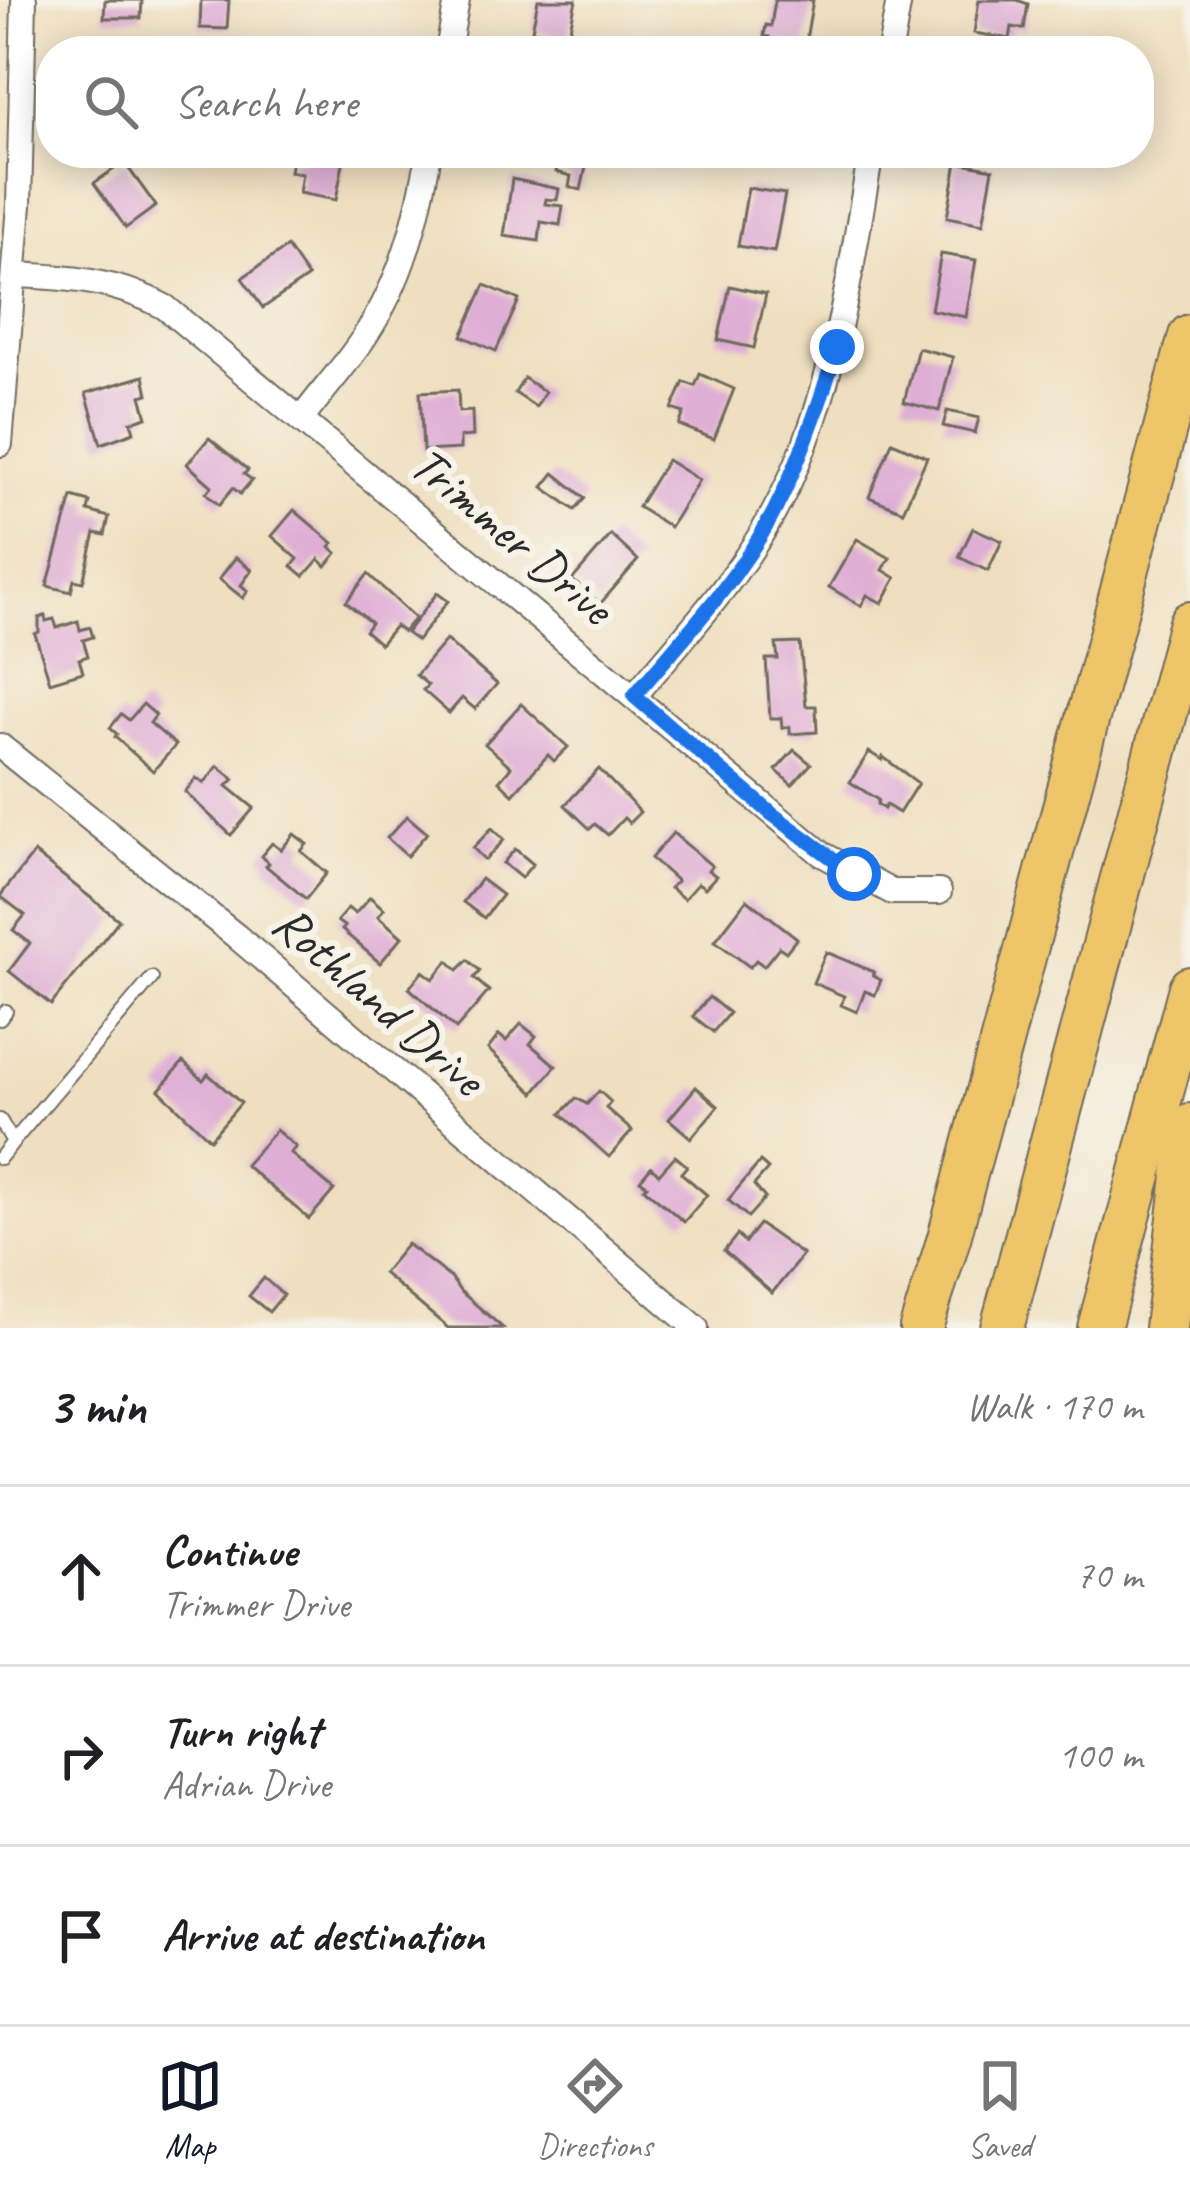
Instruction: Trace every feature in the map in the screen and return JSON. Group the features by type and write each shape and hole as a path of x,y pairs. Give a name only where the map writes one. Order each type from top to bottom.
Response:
{"highway":[{"path":"921,1328 1190,336"},
{"path":"1002,1328 1190,623"},
{"path":"1099,1328 1190,988"},
{"path":"1166,1328 1190,1125"}],"street":[{"path":"0,444 14,274 24,0"},
{"path":"451,36 457,0"},
{"path":"893,36 899,0"},
{"path":"303,417 365,337 385,301 411,239 426,168"},
{"path":"634,696 727,584 772,516 796,466 837,347 869,168"},
{"name":"Trimmer Drive","path":"14,274 99,281 140,293 188,322 789,827 854,874 892,892 939,892"},
{"name":"Rothland Drive","path":"0,746 236,936 696,1328"}],"lane":[{"path":"0,1158 152,977"},
{"path":"0,1120 13,1142"}],"building":[{"path":"105,0 142,0 141,18 104,18"},
{"path":"201,0 229,0 227,29 200,28"},
{"path":"538,0 576,0 568,36 532,30"},
{"path":"775,0 813,0 807,36 764,36 766,25 771,26"},
{"path":"979,0 1028,4 1024,29 1012,27 1010,36 974,33"},
{"path":"115,168 128,168 156,206 126,228 94,183"},
{"path":"291,168 342,168 336,200 299,193 302,174 290,172"},
{"path":"557,168 586,168 581,190 569,187 571,176 556,172"},
{"path":"956,168 993,169 983,224 947,217"},
{"path":"512,179 559,189 557,200 546,199 545,204 563,206 560,225 541,222 539,241 504,236"},
{"path":"748,188 785,194 774,252 738,246"},
{"path":"287,247 308,277 263,308 242,278"},
{"path":"941,254 976,260 966,317 931,310"},
{"path":"485,285 519,300 496,351 462,336"},
{"path":"730,286 766,294 754,348 718,340"},
{"path":"918,348 953,357 939,411 904,402"},
{"path":"700,374 734,389 714,439 679,425 684,413 672,409 684,382 695,386"},
{"path":"144,376 148,394 141,396 147,417 131,422 134,432 101,444 86,393"},
{"path":"524,378 545,392 536,407 515,393"},
{"path":"458,390 459,412 472,411 473,436 460,437 460,449 423,451 420,392"},
{"path":"947,411 979,418 975,433 943,426"},
{"path":"209,438 248,470 244,474 252,480 240,494 233,488 219,505 206,493 212,486 187,464"},
{"path":"892,442 927,457 903,511 869,497"},
{"path":"667,460 699,480 670,527 638,507"},
{"path":"554,473 585,498 575,510 543,487"},
{"path":"72,497 90,502 88,511 109,517 105,535 95,533 83,582 74,580 71,592 47,586"},
{"path":"294,510 333,543 330,547 337,553 326,566 319,559 304,576 292,566 298,559 272,536"},
{"path":"973,528 1002,541 988,571 959,557"},
{"path":"611,535 638,560 600,604 572,580"},
{"path":"857,539 890,558 883,570 896,578 882,603 867,595 861,606 829,587"},
{"path":"236,557 252,570 241,585 248,591 243,598 219,579"},
{"path":"368,574 415,618 403,632 395,626 380,644 365,631 371,623 346,602"},
{"path":"437,593 448,601 417,641 406,633"},
{"path":"45,616 46,621 54,619 57,628 78,621 80,630 90,627 93,637 83,640 88,656 79,659 83,672 50,682 35,634 39,618"},
{"path":"446,640 497,684 475,709 462,698 449,713 423,690 428,685 416,675"},
{"path":"800,643 806,706 816,706 817,732 790,734 790,727 782,728 781,718 770,718 766,659 778,659 776,644"},
{"path":"143,704 156,715 150,723 176,745 153,771 110,728 121,714 129,720"},
{"path":"521,704 568,747 554,761 548,755 513,794 499,781 511,767 485,744"},
{"path":"794,750 811,764 792,785 776,770"},
{"path":"869,752 918,783 899,813 886,805 884,809 850,782"},
{"path":"218,766 234,779 227,786 254,808 231,835 185,792 196,778 204,783"},
{"path":"599,769 640,812 629,823 624,818 608,835 595,824 590,829 565,805"},
{"path":"407,816 427,833 407,856 387,838"},
{"path":"492,828 504,840 485,860 473,848"},
{"path":"673,833 712,866 708,870 716,876 705,888 698,883 684,899 670,888 677,881 651,858"},
{"path":"294,834 307,844 301,851 327,873 306,899 266,866 269,863 261,856 272,843 281,850"},
{"path":"515,849 533,864 521,878 503,863"},
{"path":"34,853 119,920 51,1005 9,971 30,943 13,930 25,915 0,896"},
{"path":"481,879 502,895 484,918 463,902"},
{"path":"370,897 384,909 378,916 402,937 380,963 337,921 348,908 355,914"},
{"path":"747,899 797,938 786,952 779,947 764,966 756,960 750,967 715,941"},
{"path":"826,952 874,972 881,980 875,995 865,991 857,1012 841,1005 844,996 813,983"},
{"path":"468,960 480,971 474,978 489,991 456,1029 409,988 423,971 433,979 448,961 458,970"},
{"path":"709,997 729,1013 713,1032 693,1016"},
{"path":"521,1024 536,1036 530,1044 556,1066 534,1093 488,1049 499,1035 506,1041"},
{"path":"183,1062 203,1080 208,1074 241,1103 210,1139 159,1090"},
{"path":"696,1087 718,1106 691,1138 669,1119"},
{"path":"599,1091 611,1102 606,1108 632,1131 609,1157 561,1114 576,1098 587,1104"},
{"path":"276,1130 296,1147 290,1153 334,1190 309,1219 245,1165"},
{"path":"675,1156 687,1166 681,1173 707,1195 684,1222 640,1180 651,1167 659,1174"},
{"path":"760,1162 768,1169 754,1185 765,1198 748,1217 728,1200"},
{"path":"759,1224 803,1255 772,1293 724,1251 737,1235 745,1242"},
{"path":"407,1244 503,1328 448,1328 383,1273"},
{"path":"264,1278 283,1295 269,1312 249,1296"}],"route":[{"path":"837,347 819,408 772,516 706,612 634,696 772,814 854,874"}]}
